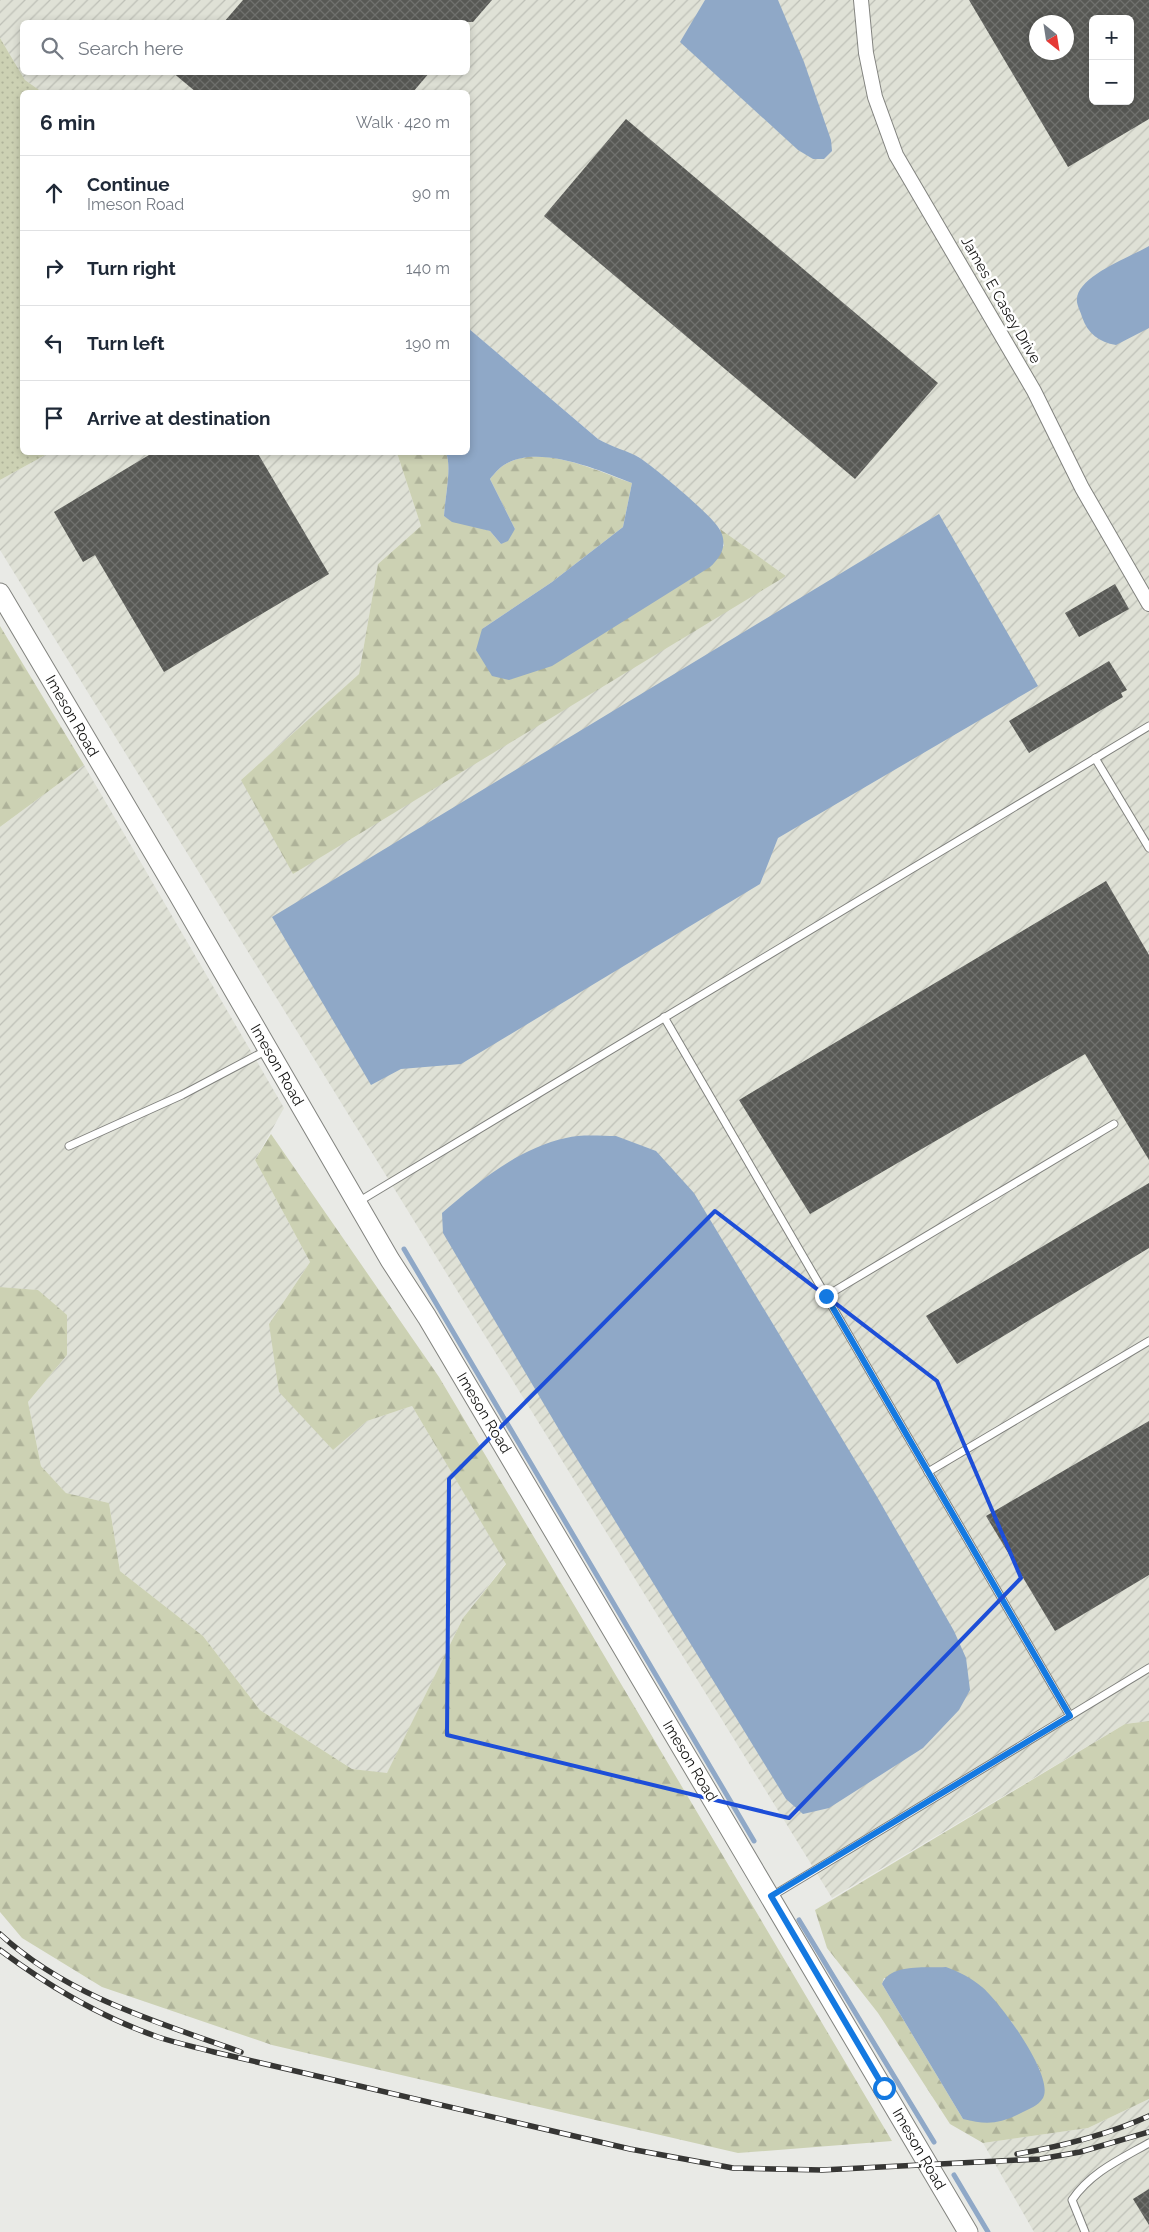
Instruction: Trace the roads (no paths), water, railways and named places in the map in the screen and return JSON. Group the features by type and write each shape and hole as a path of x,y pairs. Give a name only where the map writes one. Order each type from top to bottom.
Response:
{"street":[{"name":"James E Casey Drive","path":"861,0 866,52 875,97 896,155 1034,391 1082,488 1149,604"},
{"name":"Imeson Road","path":"0,594 358,1202 390,1260 428,1318 968,2232"}],"lane":[{"path":"358,1202 1149,726"},
{"path":"1095,758 1149,848"},
{"path":"664,1018 1070,1716"},
{"path":"69,1146 182,1095 268,1050"},
{"path":"826,1296 1114,1124"},
{"path":"928,1472 1149,1341"},
{"path":"771,1896 1149,1668"},
{"path":"1085,2232 1072,2200 1081,2187 1101,2170 1149,2143"}],"water":[{"path":"705,0 778,0 804,62 831,140 832,151 824,159 813,159 798,150 680,42"},
{"path":"1149,246 1149,328 1116,345 1104,342 1091,333 1084,323 1077,301 1080,291 1095,275"},
{"path":"470,330 598,439 640,458 670,481 715,523 722,535 722,550 710,567 552,666 509,680 492,676 476,650 482,629 552,582 623,527 632,483 586,466 550,458 533,457 518,459 502,466 490,479 515,529 508,541 501,544 490,531 452,522 444,516 448,459 447,455 470,455"},
{"path":"939,514 1038,686 778,838 760,884 461,1064 401,1069 371,1085 272,917"},
{"path":"616,1136 656,1151 694,1193 876,1495 954,1631 966,1658 970,1690 959,1710 923,1748 829,1808 803,1814 786,1799 561,1433 443,1233 442,1213 485,1178 516,1158 549,1143 566,1138"},
{"path":"920,1967 946,1967 982,1987 1012,2022 1023,2040 1041,2073 1045,2087 1041,2101 1030,2109 1013,2117 993,2122 986,2123 963,2119 882,1984 886,1977 901,1970"}],"waterway":[{"path":"404,1249 754,1841"},
{"path":"799,1920 934,2142"},
{"path":"954,2175 988,2232"}],"railway":[{"path":"0,1934 26,1956 84,1991 145,2018 241,2052"},
{"path":"0,1950 76,2000 116,2020 165,2039 630,2149 733,2168 822,2170 1040,2159 1080,2152 1149,2132"},
{"path":"1017,2154 1084,2139 1117,2129 1149,2116"}]}
